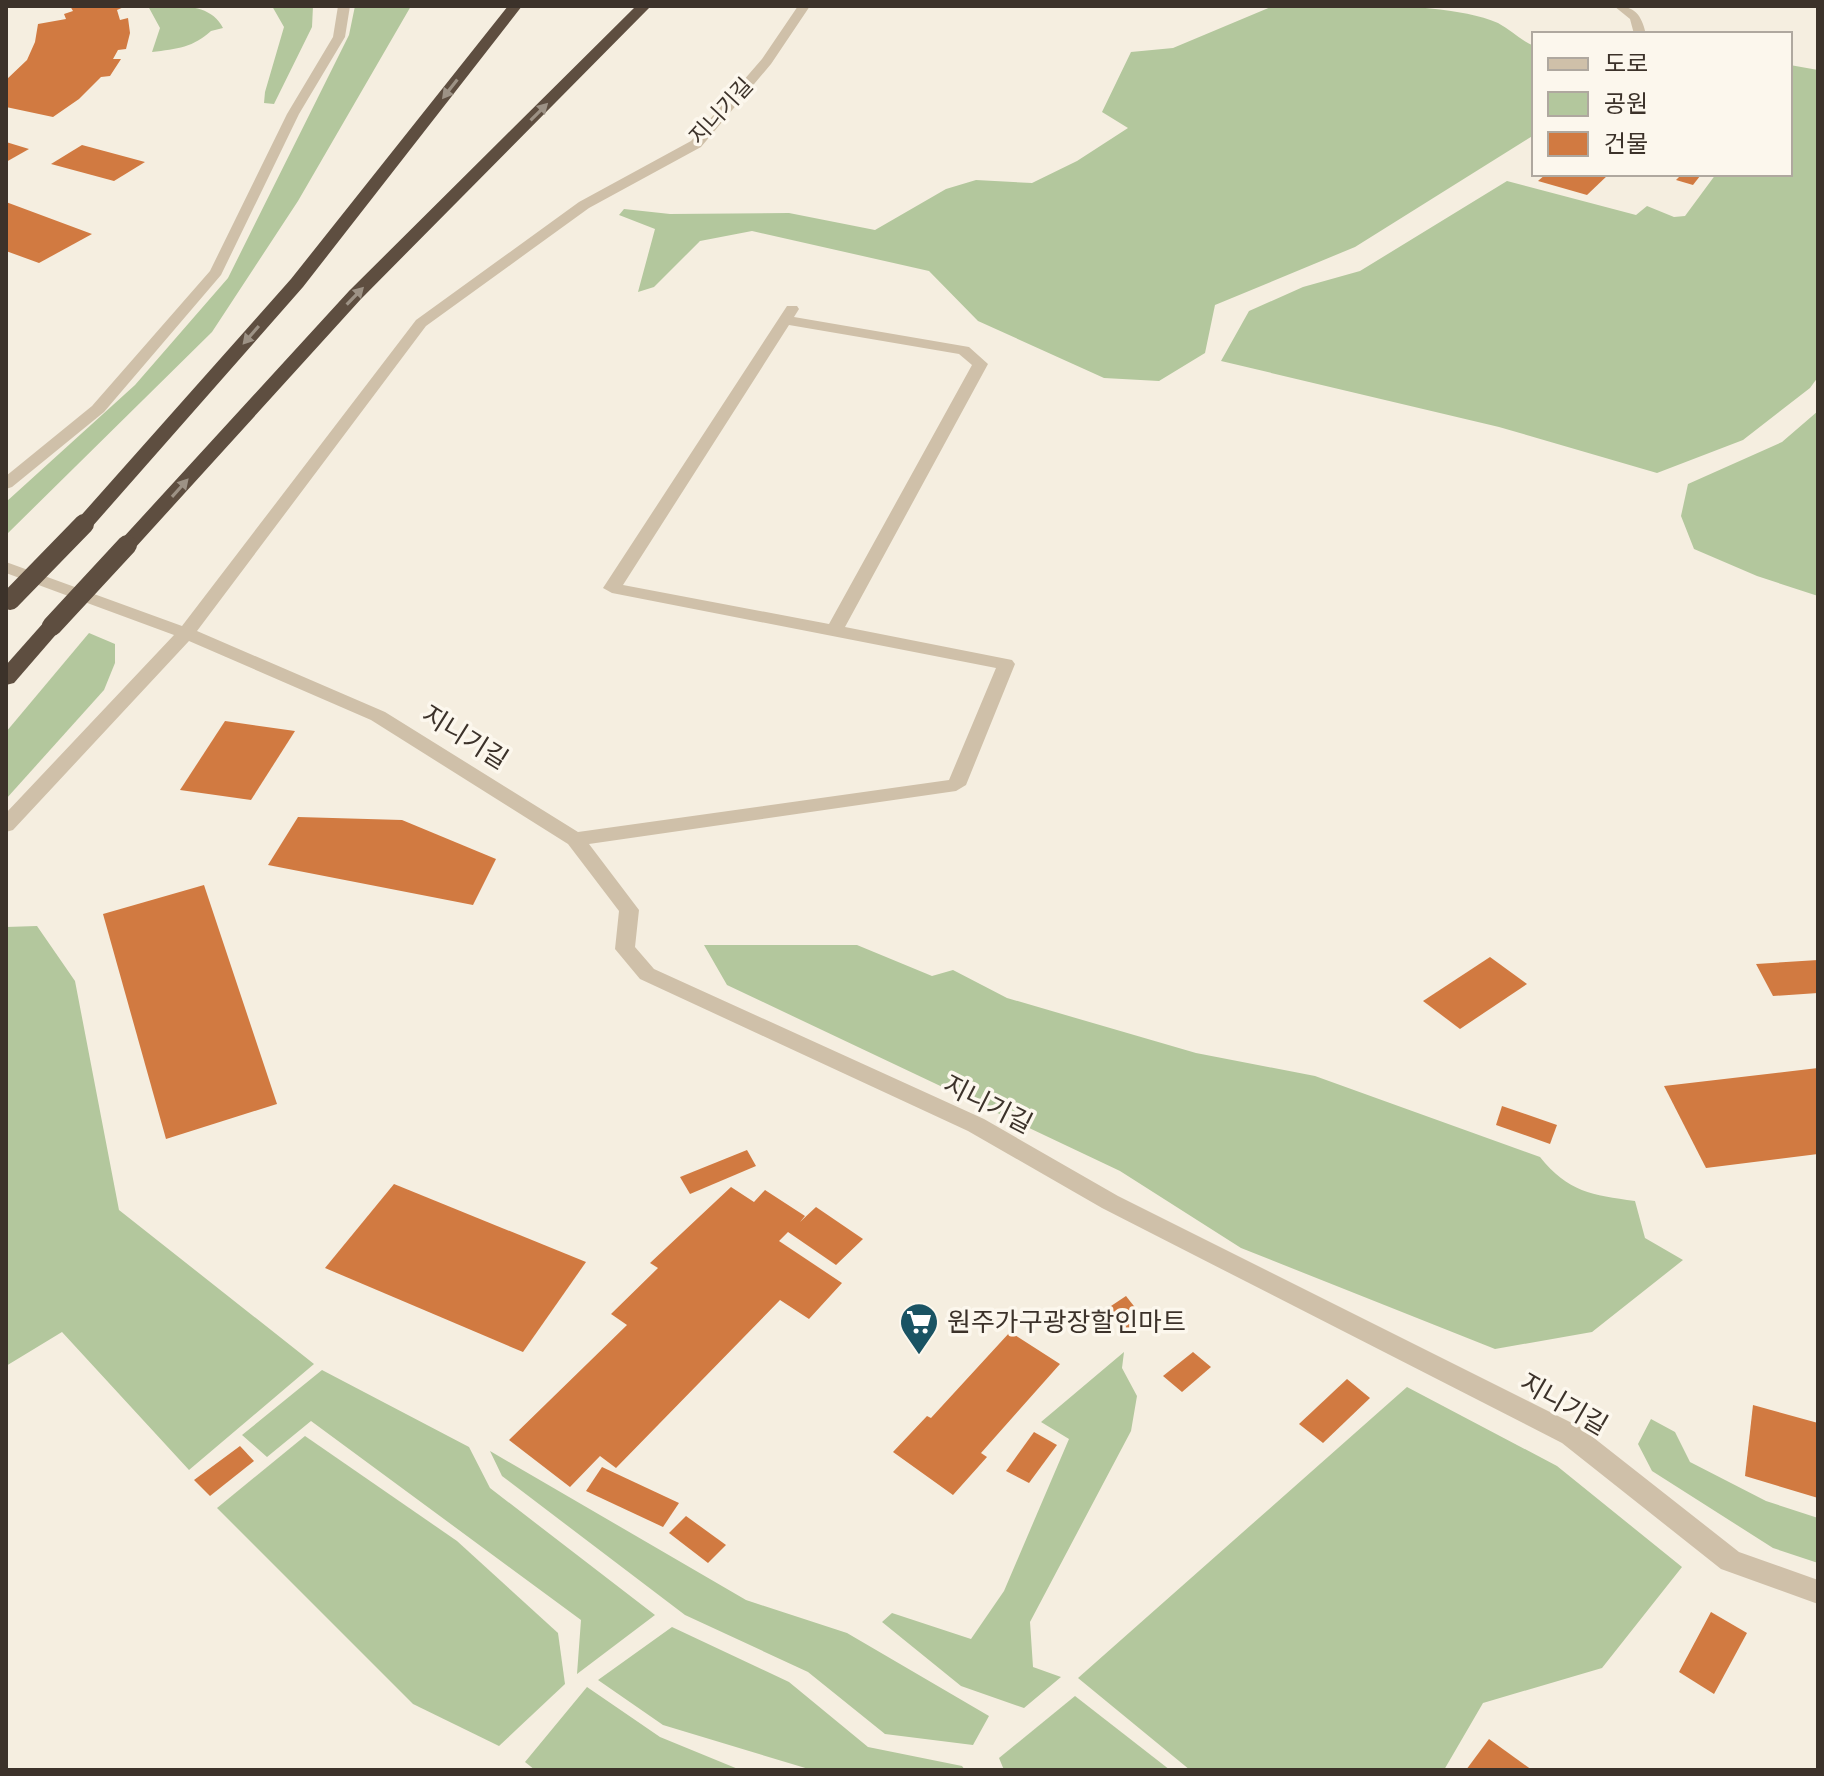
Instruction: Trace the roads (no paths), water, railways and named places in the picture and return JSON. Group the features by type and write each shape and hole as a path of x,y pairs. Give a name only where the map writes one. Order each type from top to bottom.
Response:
{"highway":[{"path":"7,602 84,524 297,283 515,6"},
{"path":"6,678 355,295 644,6"},
{"path":"6,669 52,626"}],"street":[{"path":"6,484 98,409 216,272 293,114 339,37 344,6"},
{"name":"지니기길","path":"6,825 186,633 421,323 584,205 696,144 767,61 804,6"},
{"path":"1620,6 1636,17 1640,32"},
{"path":"575,839 956,785 1006,664 834,631 612,588 788,315 964,350 980,364 834,631"},
{"name":"지니기길","path":"6,567 186,633 378,716 575,839 629,910 625,949 647,974 976,1125 1110,1202 1571,1435 1730,1561 1818,1592"}],"place":[{"name":"원주가구광장할인마트","path":"919,1356"}]}
